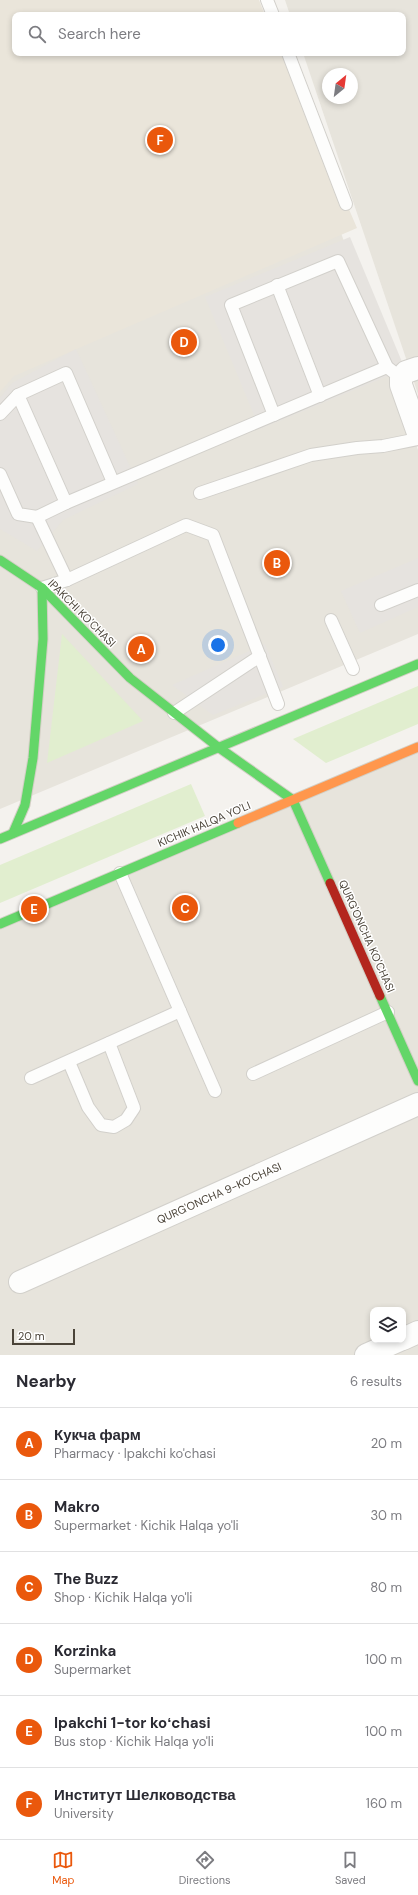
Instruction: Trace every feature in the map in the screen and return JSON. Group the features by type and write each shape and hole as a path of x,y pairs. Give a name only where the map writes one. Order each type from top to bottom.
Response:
{"main road":[{"name":"IPAKCHI KO'CHASI","path":"2,565 42,588 130,678 174,714 293,800"},
{"path":"13,833 25,805 33,758 43,639 42,588"},
{"path":"0,838 418,664"},
{"name":"KICHIK HALQA YO'LI","path":"0,924 418,747"},
{"name":"QURG'ONCHA KO'CHASI","path":"293,800 418,1081"}],"street":[{"path":"402,371 401,385 418,433"},
{"name":"QURG'ONCHA 9-KO'CHASI","path":"20,1282 418,1104"},
{"path":"406,1338 418,1332"},
{"path":"366,1355 393,1343"}],"lane":[{"path":"267,0 272,12"},
{"path":"289,56 346,204"},
{"path":"0,474 18,514 37,517 113,482 320,396 402,371 338,261 231,305 274,415"},
{"path":"277,285 320,396"},
{"path":"0,414 18,395 66,373 113,482"},
{"path":"18,395 66,503"},
{"path":"200,493 311,455 357,448 383,446 418,439"},
{"path":"37,517 68,580"},
{"path":"42,588 68,580 186,525 213,534 278,704"},
{"path":"381,605 418,590"},
{"path":"331,620 353,669"},
{"path":"174,714 260,656"},
{"path":"120,872 215,1091"},
{"path":"31,1078 180,1011"},
{"path":"252,1074 388,1012"},
{"path":"68,1062 88,1107 101,1125 114,1127 126,1120 134,1108 110,1043"}],"shaded area":[{"path":"0,0 12,12 12,56 21,56 335,216 418,450 418,634 0,809"},
{"path":"0,0 259,0 264,12 12,12 12,56 283,56 357,228 14,376 0,392"},
{"path":"285,0 418,0 418,394 304,56 406,56 406,12 289,12"},
{"path":"350,237 405,369 260,429 205,297"},
{"path":"76,349 138,484 63,520 37,551 0,529 0,398 12,383"},
{"path":"418,558 418,607 360,633 341,591"},
{"path":"265,644 283,687 213,715 172,685"},
{"path":"418,747 418,1355 0,1355 0,924"}],"green space":[{"path":"62,634 143,721 47,763"},
{"path":"418,686 418,724 326,763 293,739"},
{"path":"191,784 205,816 0,903 0,865"}],"traffic: fast":[{"path":"0,560 42,588 130,678 218,747 293,800 330,883"},
{"path":"13,833 25,805 33,758 43,639 42,588"},
{"path":"0,839 418,664"},
{"path":"0,924 238,823"},
{"path":"380,996 418,1081"}],"traffic: slow":[{"path":"238,823 418,747"}],"traffic: jam":[{"path":"330,883 380,996"}],"place":[{"name":"Институт Шелководства","path":"160,140"},
{"name":"Korzinka","path":"184,342"},
{"name":"Makro","path":"277,563"},
{"name":"Кукча фарм","path":"141,649"},
{"name":"The Buzz","path":"185,908"},
{"name":"Ipakchi 1-tor koʻchasi","path":"34,909"}]}
